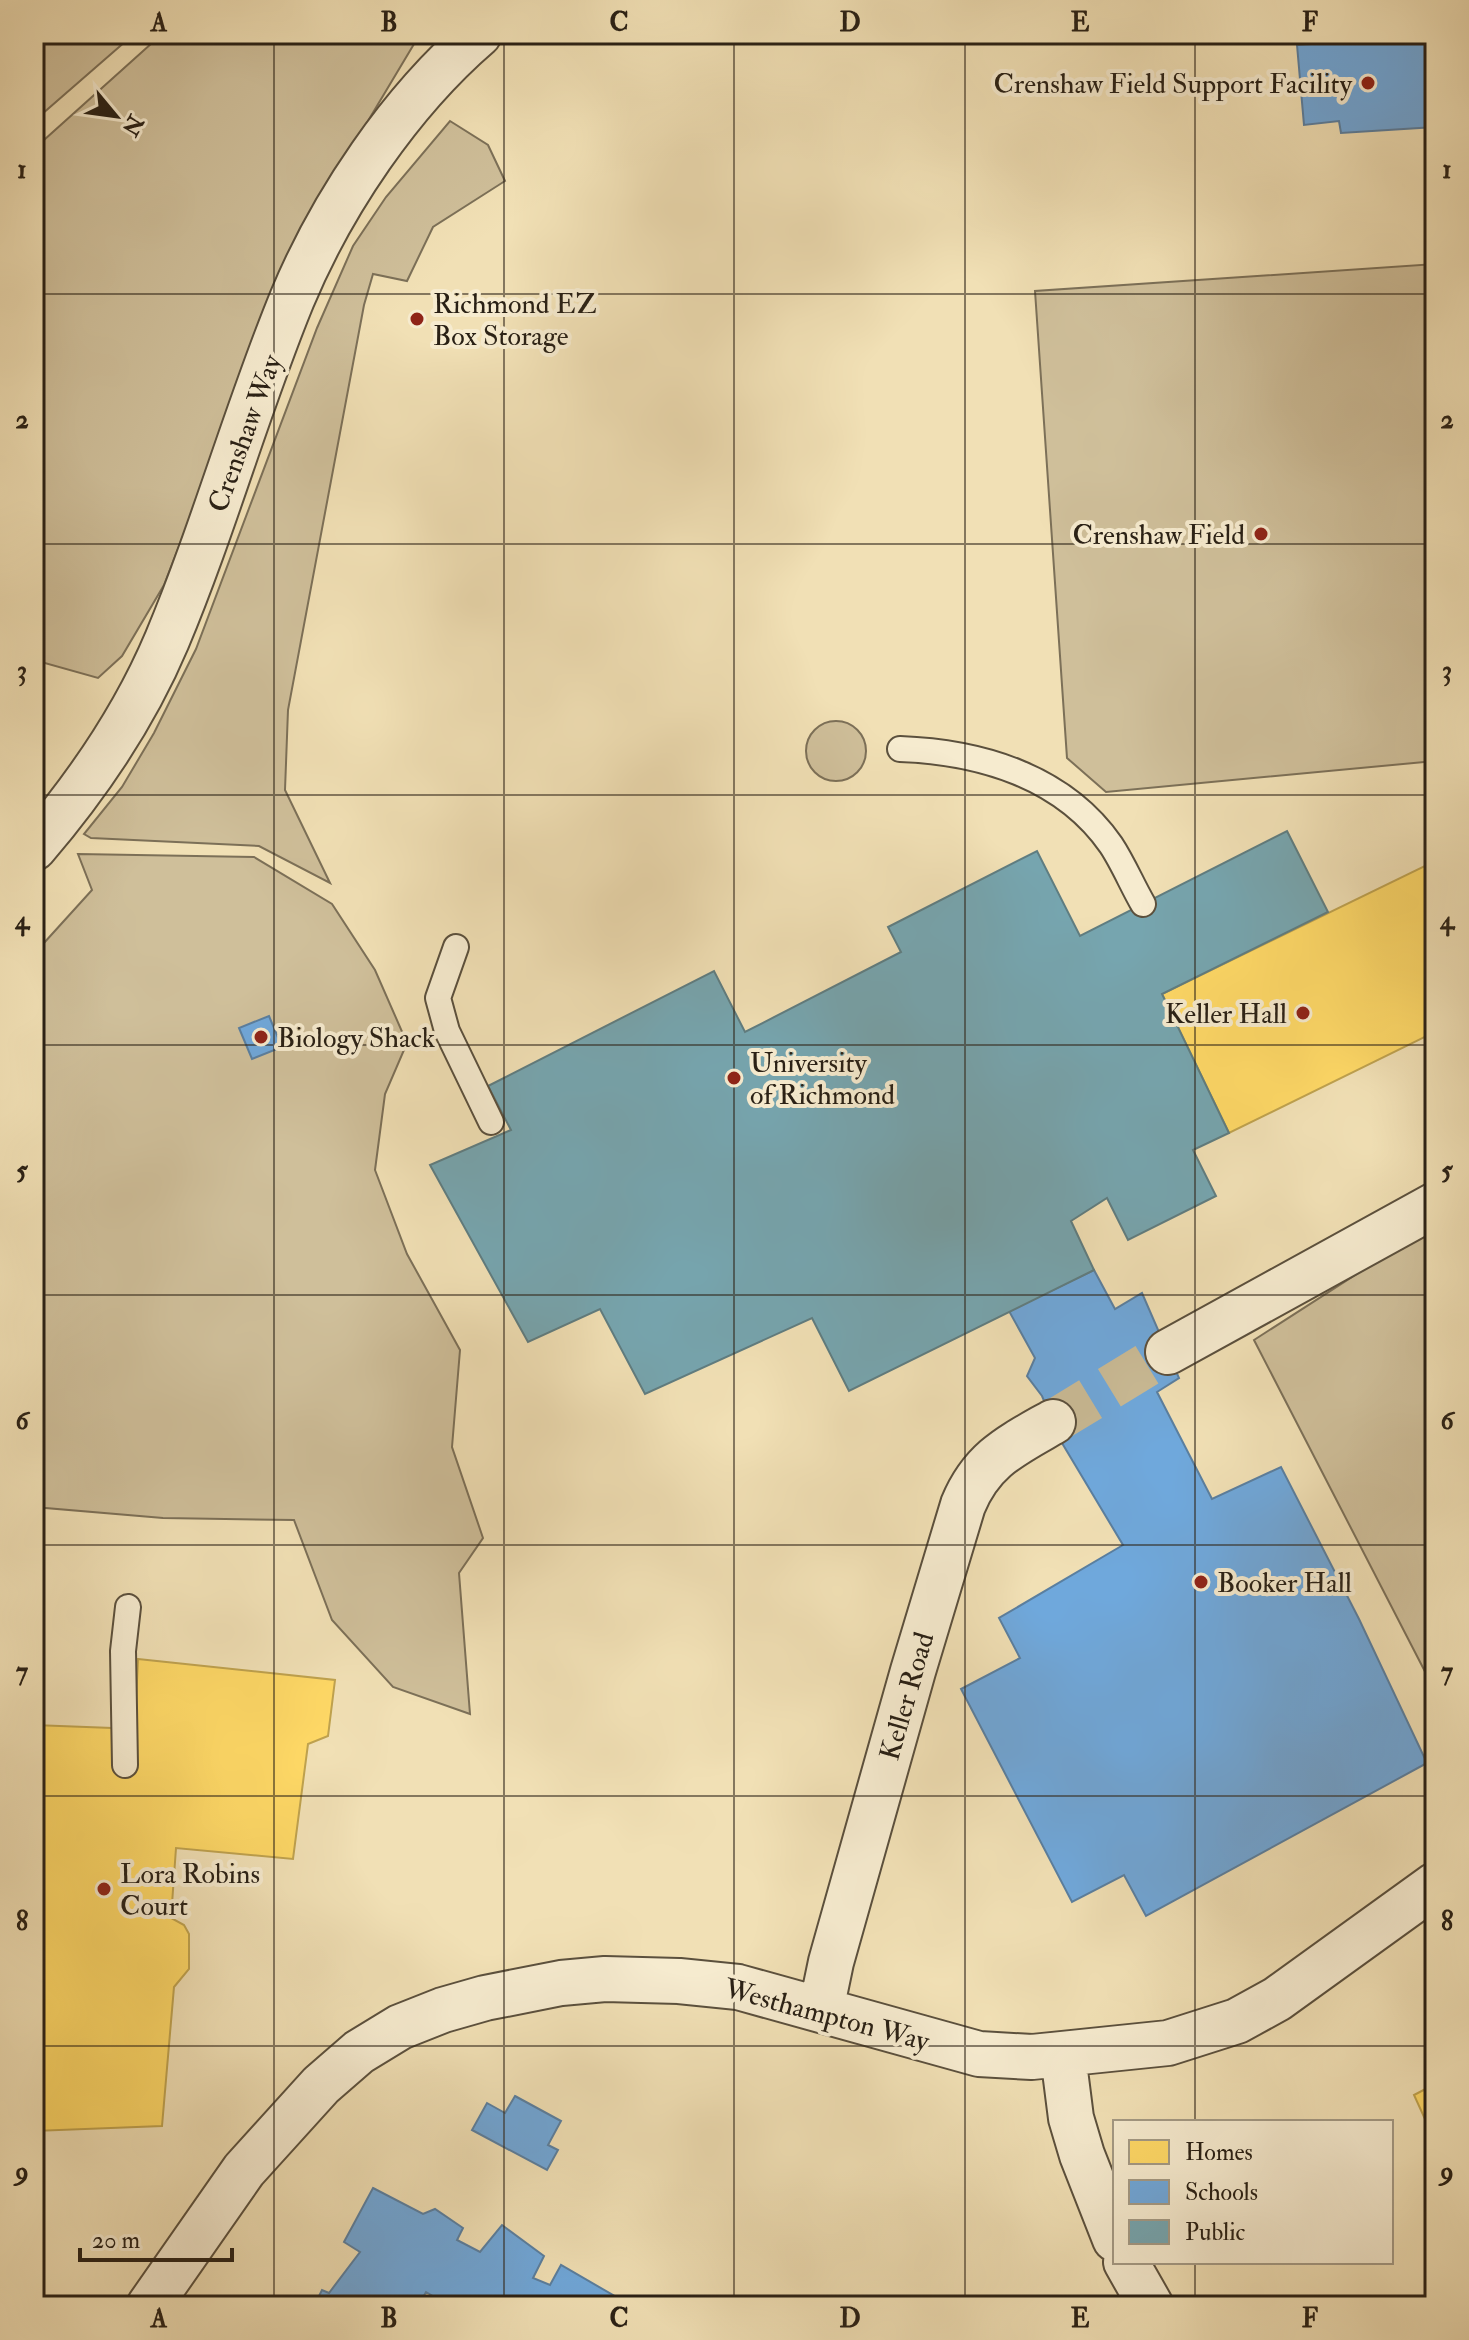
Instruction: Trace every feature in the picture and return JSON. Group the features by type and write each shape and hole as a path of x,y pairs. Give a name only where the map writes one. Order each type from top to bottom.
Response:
{"street":[{"name":"Crenshaw Way","path":"34,848 120,734 167,642 292,298 331,219 401,116 463,47 479,34"},
{"path":"1168,1352 1435,1205"},
{"name":"Keller Road","path":"821,2010 831,1962 963,1505 985,1466 1003,1451 1053,1422"},
{"name":"Westhampton Way","path":"149,2306 244,2170 321,2085 359,2052 400,2027 485,1998 561,1983 605,1979 679,1981 738,1987 979,2054 1032,2057 1168,2043 1237,2021 1277,1999 1311,1977 1415,1896 1435,1885"},
{"path":"1063,2055 1071,2118 1113,2234"},
{"path":"1127,2264 1151,2306"}],"lane":[{"path":"900,749 939,751 993,762 1041,782 1079,809 1110,844 1143,904"},
{"path":"456,947 438,998 447,1031 491,1122"},
{"path":"125,1765 123,1651 128,1607"}],"shaded area":[{"path":"34,34 134,34 34,121"},
{"path":"162,34 420,34 298,238 164,585 122,656 98,678 34,660 34,149"},
{"path":"450,121 488,145 505,181 433,227 407,281 373,274 364,305 288,710 285,790 330,883 259,846 91,838 84,834 122,787 154,733 196,649 317,328 353,246 386,197"},
{"name":"Crenshaw Field","path":"1435,264 1435,761 1106,792 1067,758 1035,291"},
{"path":"836,721 857,730 866,751 857,772 836,781 815,772 806,751 815,730"},
{"path":"78,854 254,857 332,904 375,970 407,1043 385,1094 375,1170 407,1254 460,1350 452,1447 483,1538 459,1573 470,1714 393,1687 332,1620 294,1520 163,1518 34,1507 34,954 92,890"},
{"path":"1435,1230 1435,1691 1254,1340 1366,1268"}],"building: Homes":[{"name":"Keller Hall","path":"1435,861 1435,1032 1229,1133 1162,994"},
{"name":"Lora Robins Court","path":"138,1659 335,1680 328,1736 308,1744 293,1859 176,1848 171,1918 184,1925 189,1934 189,1969 174,1987 162,2126 34,2131 34,1725 112,1728 116,1765 133,1765"},
{"path":"1435,2084 1435,2141 1414,2095"}],"building: Schools":[{"name":"Crenshaw Field Support Facility","path":"1381,34 1435,34 1435,127 1341,133 1339,121 1304,125 1297,45 1380,39"},
{"name":"Biology Shack","path":"269,1016 282,1047 252,1059 239,1028"},
{"name":"Booker Hall","path":"1094,1270 1115,1309 1142,1293 1179,1378 1157,1392 1212,1499 1281,1467 1359,1619 1427,1763 1146,1916 1124,1875 1072,1902 961,1689 1020,1658 999,1618 1123,1545 1062,1443 1042,1396 1027,1376 1035,1358 1009,1311"},
{"path":"515,2096 561,2121 548,2145 558,2150 547,2170 472,2130 487,2103 505,2113"},
{"path":"373,2188 423,2214 435,2209 463,2228 457,2240 480,2252 502,2225 544,2256 533,2278 550,2285 561,2265 632,2306 450,2306 426,2292 418,2306 314,2306 322,2290 329,2293 360,2252 344,2242"}],"building: Public":[{"path":"1287,831 1328,912 1162,994 1229,1133 1193,1150 1216,1196 1128,1240 1107,1198 1071,1221 1094,1270 849,1391 812,1318 645,1394 600,1309 528,1342 430,1165 511,1130 488,1086 714,971 745,1032 901,952 888,927 1037,851 1080,936"}],"tunnel":[{"path":"1053,1422 1168,1352"}],"place":[{"name":"Crenshaw Field Support Facility","path":"1368,83"},
{"name":"Richmond EZ Box Storage","path":"417,319"},
{"name":"Crenshaw Field","path":"1261,534"},
{"name":"Keller Hall","path":"1303,1013"},
{"name":"Biology Shack","path":"261,1037"},
{"name":"University of Richmond","path":"734,1078"},
{"name":"Booker Hall","path":"1201,1582"},
{"name":"Lora Robins Court","path":"104,1889"}]}
